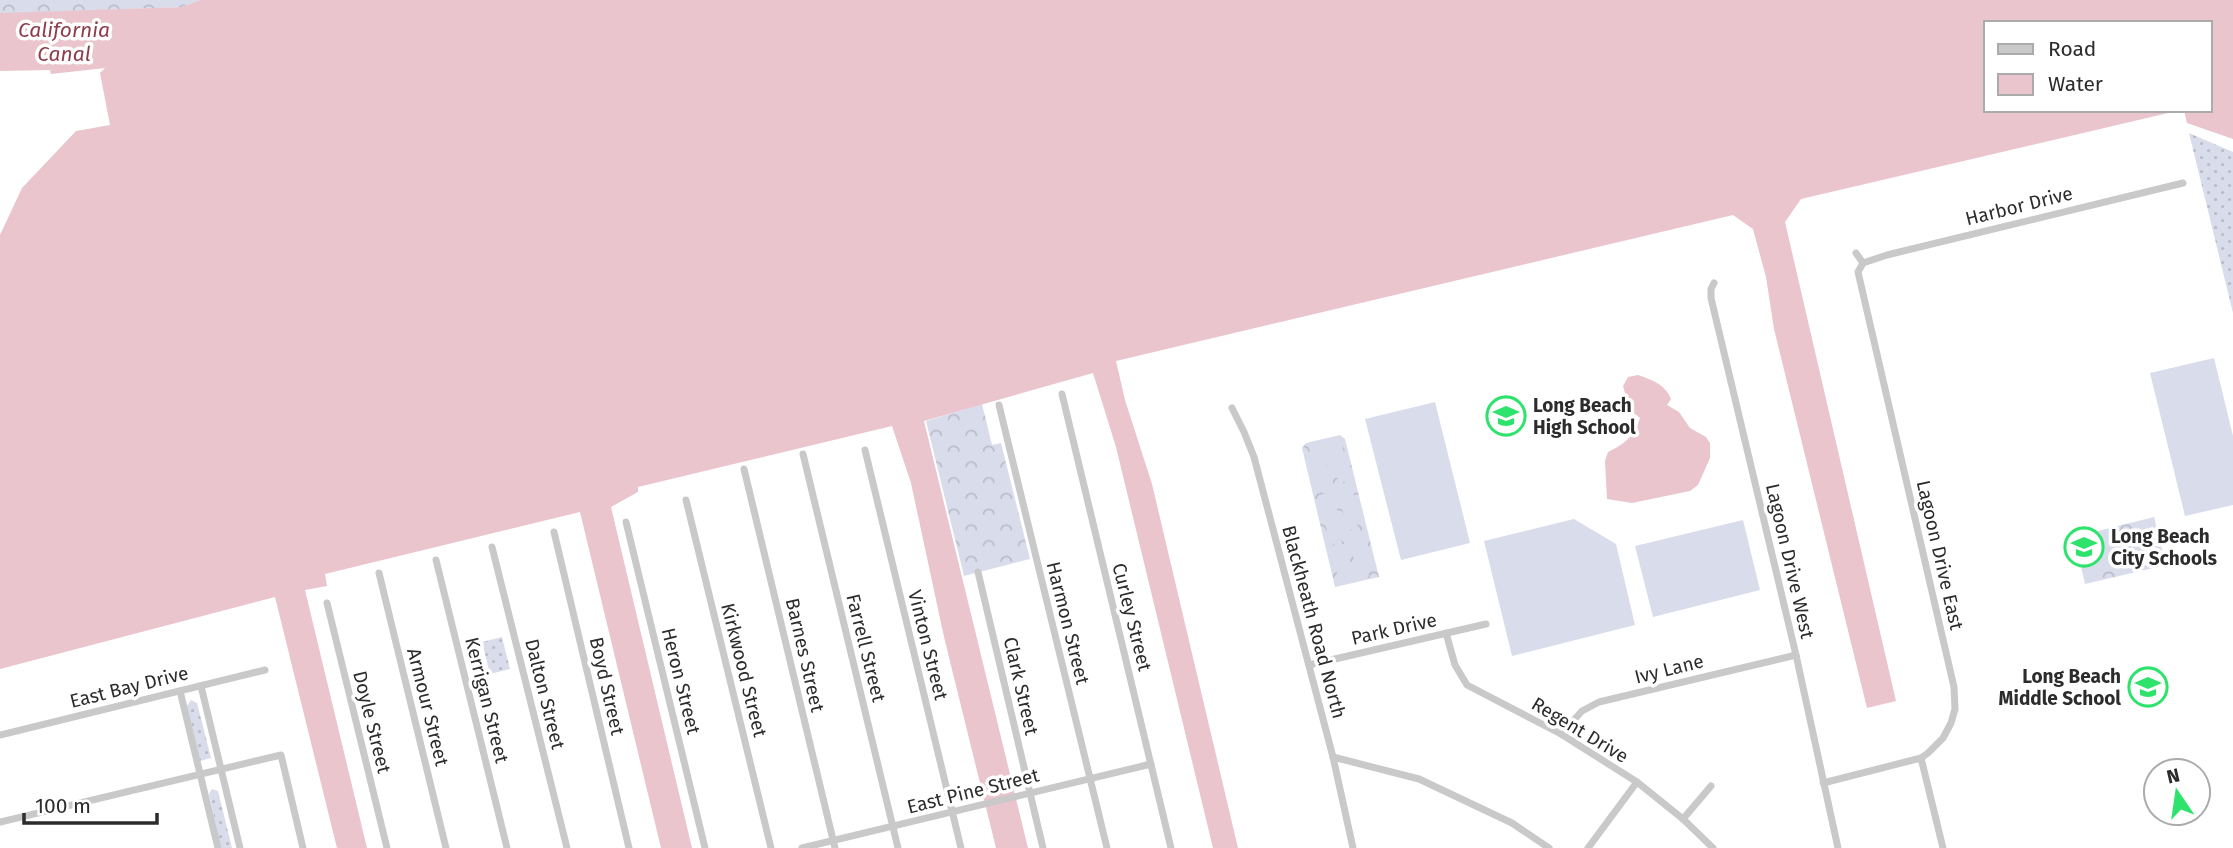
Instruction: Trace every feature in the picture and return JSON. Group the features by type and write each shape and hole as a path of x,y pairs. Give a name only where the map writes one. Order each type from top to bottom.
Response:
{"street":[{"name":"Harbor Drive","path":"1863,263 2183,183"},
{"path":"1856,253 1863,263"},
{"name":"Lagoon Drive East","path":"1863,263 1858,272 1956,698 1954,716 1947,730 1921,758"},
{"name":"Lagoon Drive West","path":"1714,283 1711,298 1796,655 1838,848"},
{"name":"Curley Street","path":"1062,394 1171,848"},
{"name":"Harmon Street","path":"999,405 1107,848"},
{"name":"Blackheath Road North","path":"1231,408 1254,457 1333,757 1353,848"},
{"name":"Vinton Street","path":"865,450 961,848"},
{"name":"Farrell Street","path":"803,454 898,848"},
{"name":"Barnes Street","path":"744,469 834,844"},
{"name":"Kirkwood Street","path":"686,500 771,848"},
{"name":"Heron Street","path":"626,522 705,848"},
{"name":"Boyd Street","path":"554,532 629,848"},
{"name":"Dalton Street","path":"492,548 567,848"},
{"name":"Kerrigan Street","path":"436,560 507,848"},
{"name":"Clark Street","path":"978,572 1043,848"},
{"name":"Armour Street","path":"379,573 446,848"},
{"name":"Doyle Street","path":"327,603 387,848"},
{"name":"Park Drive","path":"1309,665 1486,624"},
{"name":"Regent Drive","path":"1446,633 1455,665 1467,685 1561,734 1637,782 1683,819 1713,848"},
{"name":"Ivy Lane","path":"1561,734 1581,712 1600,702 1796,655"},
{"name":"East Bay Drive","path":"0,735 265,670"},
{"path":"201,686 240,848"},
{"path":"180,691 218,848"},
{"path":"0,822 281,755 303,848"},
{"path":"1333,757 1419,779 1512,823 1549,848"},
{"path":"1823,783 1921,758 1943,848"},
{"name":"East Pine Street","path":"802,848 834,844 893,826 1152,764"},
{"path":"1588,848 1637,782"},
{"path":"1683,819 1711,786"}],"green space":[{"path":"0,0 200,0 182,7 0,14"},
{"path":"2189,133 2233,152 2233,313"},
{"path":"2214,358 2233,436 2233,505 2185,516 2150,373"},
{"path":"1435,402 1470,543 1401,560 1365,419"},
{"path":"982,404 992,445 1001,443 1030,559 964,576 926,421"},
{"path":"1340,435 1345,439 1379,577 1335,587 1302,448 1306,443"},
{"path":"1338,440 1339,444 1342,444 1349,475 1346,476 1347,481 1339,483 1338,478 1335,478 1327,447 1330,442"},
{"path":"1318,444 1319,449 1323,449 1330,479 1327,480 1328,485 1320,487 1319,482 1316,483 1308,452 1311,451 1310,446"},
{"path":"1349,487 1350,492 1353,492 1360,522 1357,523 1358,528 1350,530 1349,525 1346,526 1339,495 1342,494 1341,489"},
{"path":"1330,492 1331,497 1334,496 1341,527 1340,533 1331,535 1330,530 1327,531 1319,500 1323,499 1322,494"},
{"path":"2154,517 2166,565 2085,584 2074,537"},
{"path":"1574,519 1616,544 1635,625 1512,656 1484,541"},
{"path":"1743,520 1760,590 1653,617 1635,546"},
{"path":"2152,527 2159,558 2145,561 2137,530"},
{"path":"2133,531 2140,562 2126,566 2118,535"},
{"path":"1360,535 1361,540 1364,539 1371,570 1368,571 1369,576 1361,578 1360,573 1357,573 1350,543 1353,542 1352,537"},
{"path":"2114,536 2121,567 2107,570 2099,539"},
{"path":"1341,539 1342,544 1345,544 1352,575 1351,580 1343,582 1338,578 1331,547 1334,546 1333,541"},
{"path":"2094,540 2102,571 2088,575 2080,544"},
{"path":"502,637 510,669 490,674 482,642"},
{"path":"191,700 197,703 211,758 200,761 187,706"},
{"path":"212,789 218,791 232,848 221,848 209,794"}],"water":[{"name":"California Canal","path":"200,0 2233,0 2233,139 2187,123 2184,112 2212,112 2212,21 1984,21 1984,112 2172,112 1801,199 1785,222 1896,701 1867,708 1774,329 1766,277 1753,229 1733,215 1116,361 1125,400 1152,484 1238,848 1213,848 1116,447 1093,373 924,421 1028,848 996,848 944,637 911,483 892,426 638,487 638,492 611,507 692,848 661,848 580,512 325,574 327,586 305,590 367,848 337,848 275,597 0,669 0,235 22,188 76,131 110,125 100,73 105,68 51,74 50,70 0,71 0,13 182,7"},
{"path":"1638,375 1662,386 1671,399 1667,405 1679,412 1690,428 1706,437 1710,443 1710,458 1698,485 1690,491 1632,503 1607,499 1605,461 1608,452 1628,439 1638,424 1640,418 1630,410 1623,386 1628,377"}],"place":[{"name":"Long Beach High School","path":"1506,416"},
{"name":"Long Beach City Schools","path":"2084,547"},
{"name":"Long Beach Middle School","path":"2148,687"}]}
